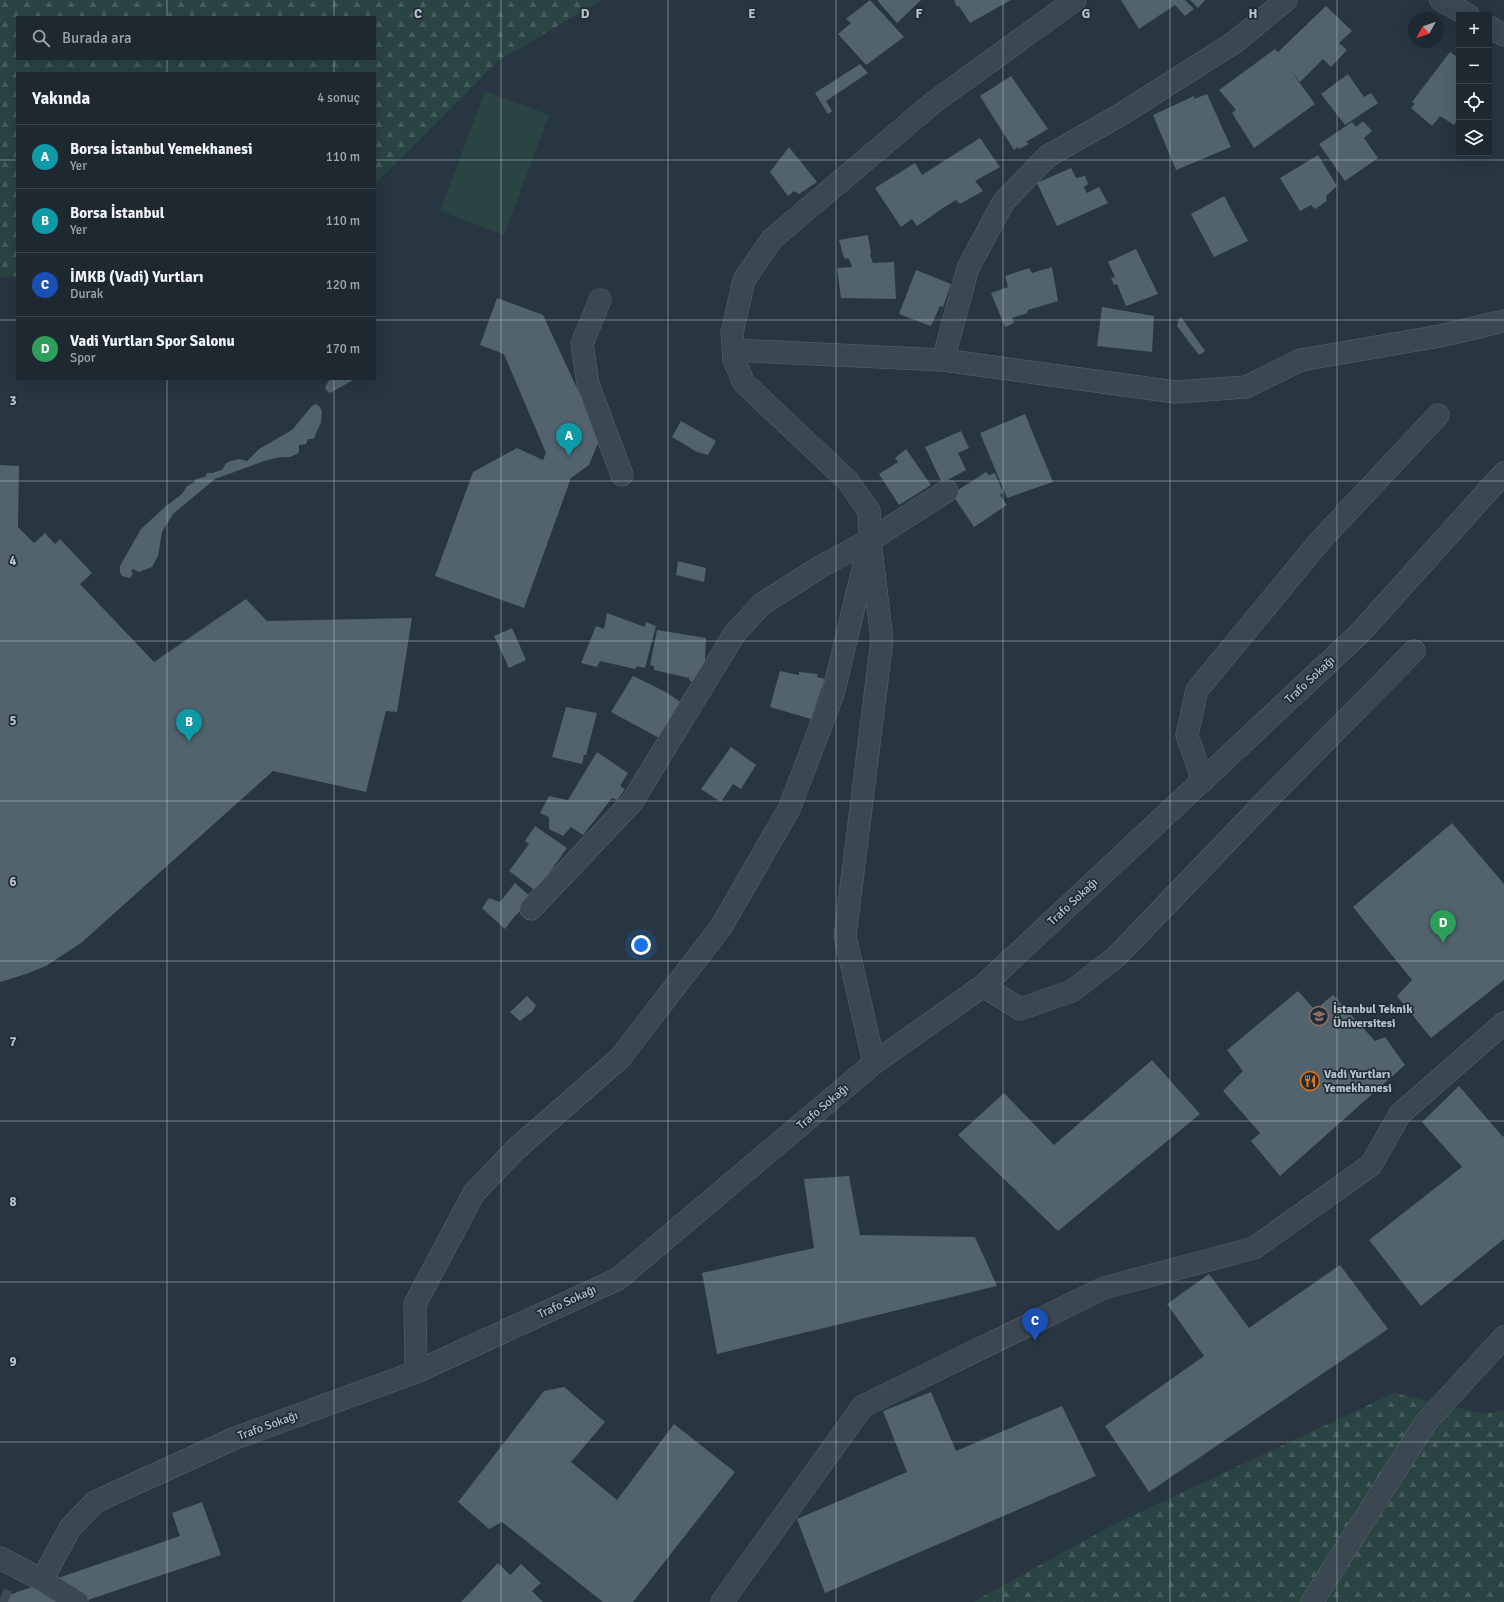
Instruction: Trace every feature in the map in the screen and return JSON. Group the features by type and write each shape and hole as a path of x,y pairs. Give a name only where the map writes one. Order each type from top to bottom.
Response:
{"street":[{"path":"874,1063 844,936 882,640 870,540 869,510 848,481 744,383 734,360 732,334 744,280 772,239 934,102 1075,0"},
{"path":"943,360 968,268 1004,200 1048,156 1120,115 1235,42 1286,0"},
{"path":"1441,0 1463,12"},
{"path":"1492,28 1504,34"},
{"path":"600,300 582,344 588,384 622,475"},
{"path":"733,350 943,360 1175,392 1246,387 1301,360 1440,336 1504,321"},
{"path":"1203,781 1187,735 1197,690 1320,541 1438,415"},
{"name":"Trafo Sokağı","path":"42,1580 70,1528 95,1502 233,1439 416,1372 618,1279 874,1063 983,986 1359,634 1504,473"},
{"path":"531,909 632,802 735,633 762,604 820,567 870,540 947,491"},
{"path":"416,1372 415,1304 474,1193 516,1149 620,1058 721,927 789,809 833,694 870,540"},
{"path":"983,986 1020,1009 1072,991 1116,957 1261,806 1414,651"},
{"path":"722,1602 863,1406 1104,1288 1254,1248 1371,1165 1400,1114 1504,1023"},
{"path":"1312,1602 1426,1422 1504,1337"},
{"path":"0,1558 42,1580 77,1602"}],"green space":[{"path":"0,0 602,0 498,61 376,183 376,72 16,72 16,276 0,277"},
{"path":"485,91 549,115 504,235 440,211"},
{"path":"1394,1393 1484,1414 1504,1410 1504,1602 973,1602 1113,1525"}],"building":[{"path":"870,0 904,37 866,65 838,34 851,23 846,19"},
{"path":"877,0 921,0 897,23"},
{"path":"954,0 1011,0 970,23 959,6 957,7"},
{"path":"1121,0 1185,0 1194,9 1185,16 1175,5 1139,29"},
{"path":"1190,0 1205,0 1198,8"},
{"path":"1326,6 1352,31 1339,43 1347,50 1331,67 1323,59 1300,82 1291,71 1315,104 1254,148 1232,113 1236,110 1219,90 1275,49 1278,52"},
{"path":"1450,52 1456,56 1456,122 1454,125 1440,116 1432,126 1411,108 1415,104 1412,102"},
{"path":"860,64 868,73 826,101 832,111 828,114 815,93"},
{"path":"1348,74 1364,97 1371,93 1378,103 1345,125 1321,94"},
{"path":"1011,76 1048,129 1026,142 1029,144 1019,149 1018,147 1014,150 980,96"},
{"path":"1207,94 1231,147 1176,170 1153,115 1194,96 1194,99"},
{"path":"1363,121 1372,131 1364,138 1378,158 1345,181 1319,144 1352,122 1356,127"},
{"path":"980,138 1000,167 975,181 983,191 960,204 956,200 917,226 912,219 901,227 875,188 915,163 922,175"},
{"path":"789,147 817,182 799,194 794,191 788,196 770,172"},
{"path":"1318,155 1337,186 1326,196 1327,201 1315,209 1311,205 1300,211 1280,178"},
{"path":"1071,168 1076,178 1085,176 1088,184 1084,187 1087,193 1099,187 1108,203 1057,226 1037,183"},
{"path":"1224,196 1248,241 1214,257 1191,214"},
{"path":"868,235 870,255 873,263 894,262 896,299 841,298 837,268 852,267 849,259 844,258 839,240"},
{"path":"1136,249 1158,294 1126,306 1117,284 1114,285 1111,278 1115,277 1108,262"},
{"path":"1052,267 1058,301 1028,310 1027,313 1012,318 1014,323 1005,327 991,293 1008,287 1005,276 1029,268 1032,273"},
{"path":"916,270 951,284 943,307 940,306 931,326 899,314"},
{"path":"497,298 543,315 600,438 589,465 571,478 524,608 435,576 473,472 517,448 543,460 546,453 504,354 480,345"},
{"path":"1102,307 1154,316 1152,352 1097,346"},
{"path":"1181,317 1205,351 1199,355 1177,326"},
{"path":"329,380 353,380 330,393 325,387"},
{"path":"316,404 320,407 322,412 321,422 313,439 308,439 306,444 299,445 299,452 297,454 290,457 267,460 215,479 173,514 162,532 158,556 152,567 139,572 133,569 131,571 133,574 130,578 122,576 120,566 141,529 166,506 182,494 187,486 193,483 196,479 205,477 207,473 222,470 226,463 239,459 247,461 259,449 292,430 312,406"},
{"path":"1025,414 1053,482 1007,498 980,433"},
{"path":"681,421 716,441 708,455 697,452 672,437"},
{"path":"961,431 969,448 958,453 966,470 942,483 925,447"},
{"path":"906,449 931,485 899,505 879,474 898,462 895,458"},
{"path":"0,465 19,466 18,527 34,543 45,533 55,544 60,539 92,573 80,584 154,662 246,599 267,621 412,618 397,712 386,711 366,792 273,771 81,943 46,966 0,982"},
{"path":"986,472 989,475 995,473 1003,492 1000,495 1007,505 974,527 952,494"},
{"path":"678,561 706,568 704,582 676,575"},
{"path":"607,613 645,627 646,622 656,626 645,668 637,666 635,669 600,661 597,667 581,663 596,626 604,629"},
{"path":"512,628 526,660 509,668 494,636"},
{"path":"657,630 706,638 705,660 707,660 693,682 689,680 689,678 654,670 654,666 650,665"},
{"path":"780,671 799,675 799,672 818,674 817,677 825,679 811,719 770,707"},
{"path":"633,676 664,691 685,705 663,740 611,712"},
{"path":"566,707 597,713 586,755 584,755 582,764 552,757"},
{"path":"731,747 756,765 741,789 733,784 721,802 701,789"},
{"path":"597,752 628,773 620,786 625,789 617,800 612,798 583,835 571,827 563,836 549,829 549,817 540,813 549,796 568,800"},
{"path":"1452,823 1504,884 1504,980 1431,1038 1397,996 1412,980 1353,907"},
{"path":"535,826 567,848 536,891 509,871 529,844 525,841"},
{"path":"515,883 533,899 515,916 505,929 482,908 489,898 500,902"},
{"name":"Vadi Yurtları Yemekhanesi","path":"1298,991 1315,1010 1333,995 1375,1041 1385,1037 1405,1065 1280,1176 1251,1141 1260,1133 1223,1091 1243,1071 1227,1050"},
{"path":"527,996 536,1005 533,1011 520,1021 510,1012"},
{"path":"1152,1060 1200,1114 1058,1231 958,1135 1004,1093 1054,1145"},
{"path":"1459,1086 1503,1137 1504,1136 1504,1239 1421,1306 1369,1240 1462,1167 1422,1122"},
{"path":"849,1176 860,1235 975,1237 997,1286 717,1354 702,1273 814,1248 804,1179"},
{"path":"1340,1265 1388,1329 1149,1492 1105,1426 1204,1356 1167,1304 1209,1274 1249,1328"},
{"path":"564,1387 605,1422 571,1462 617,1500 674,1424 735,1472 633,1602 603,1602 502,1522 489,1529 458,1502 544,1391"},
{"path":"931,1392 956,1451 1062,1406 1096,1476 825,1593 797,1519 907,1472 883,1411"},
{"path":"202,1502 221,1555 82,1602 0,1602 0,1598 180,1536 172,1513"},
{"path":"498,1563 510,1575 521,1564 541,1583 532,1591 543,1602 461,1602"}],"tunnel":[{"path":"0,1599 8,1602"}],"place":[{"name":"Borsa İstanbul Yemekhanesi","path":"569,456"},
{"name":"Borsa İstanbul","path":"189,742"},
{"name":"Vadi Yurtları Spor Salonu","path":"1443,943"},
{"name":"İstanbul Teknik Üniversitesi","path":"1319,1016"},
{"name":"Vadi Yurtları Yemekhanesi","path":"1310,1081"},
{"name":"İMKB (Vadi) Yurtları","path":"1035,1341"}]}
